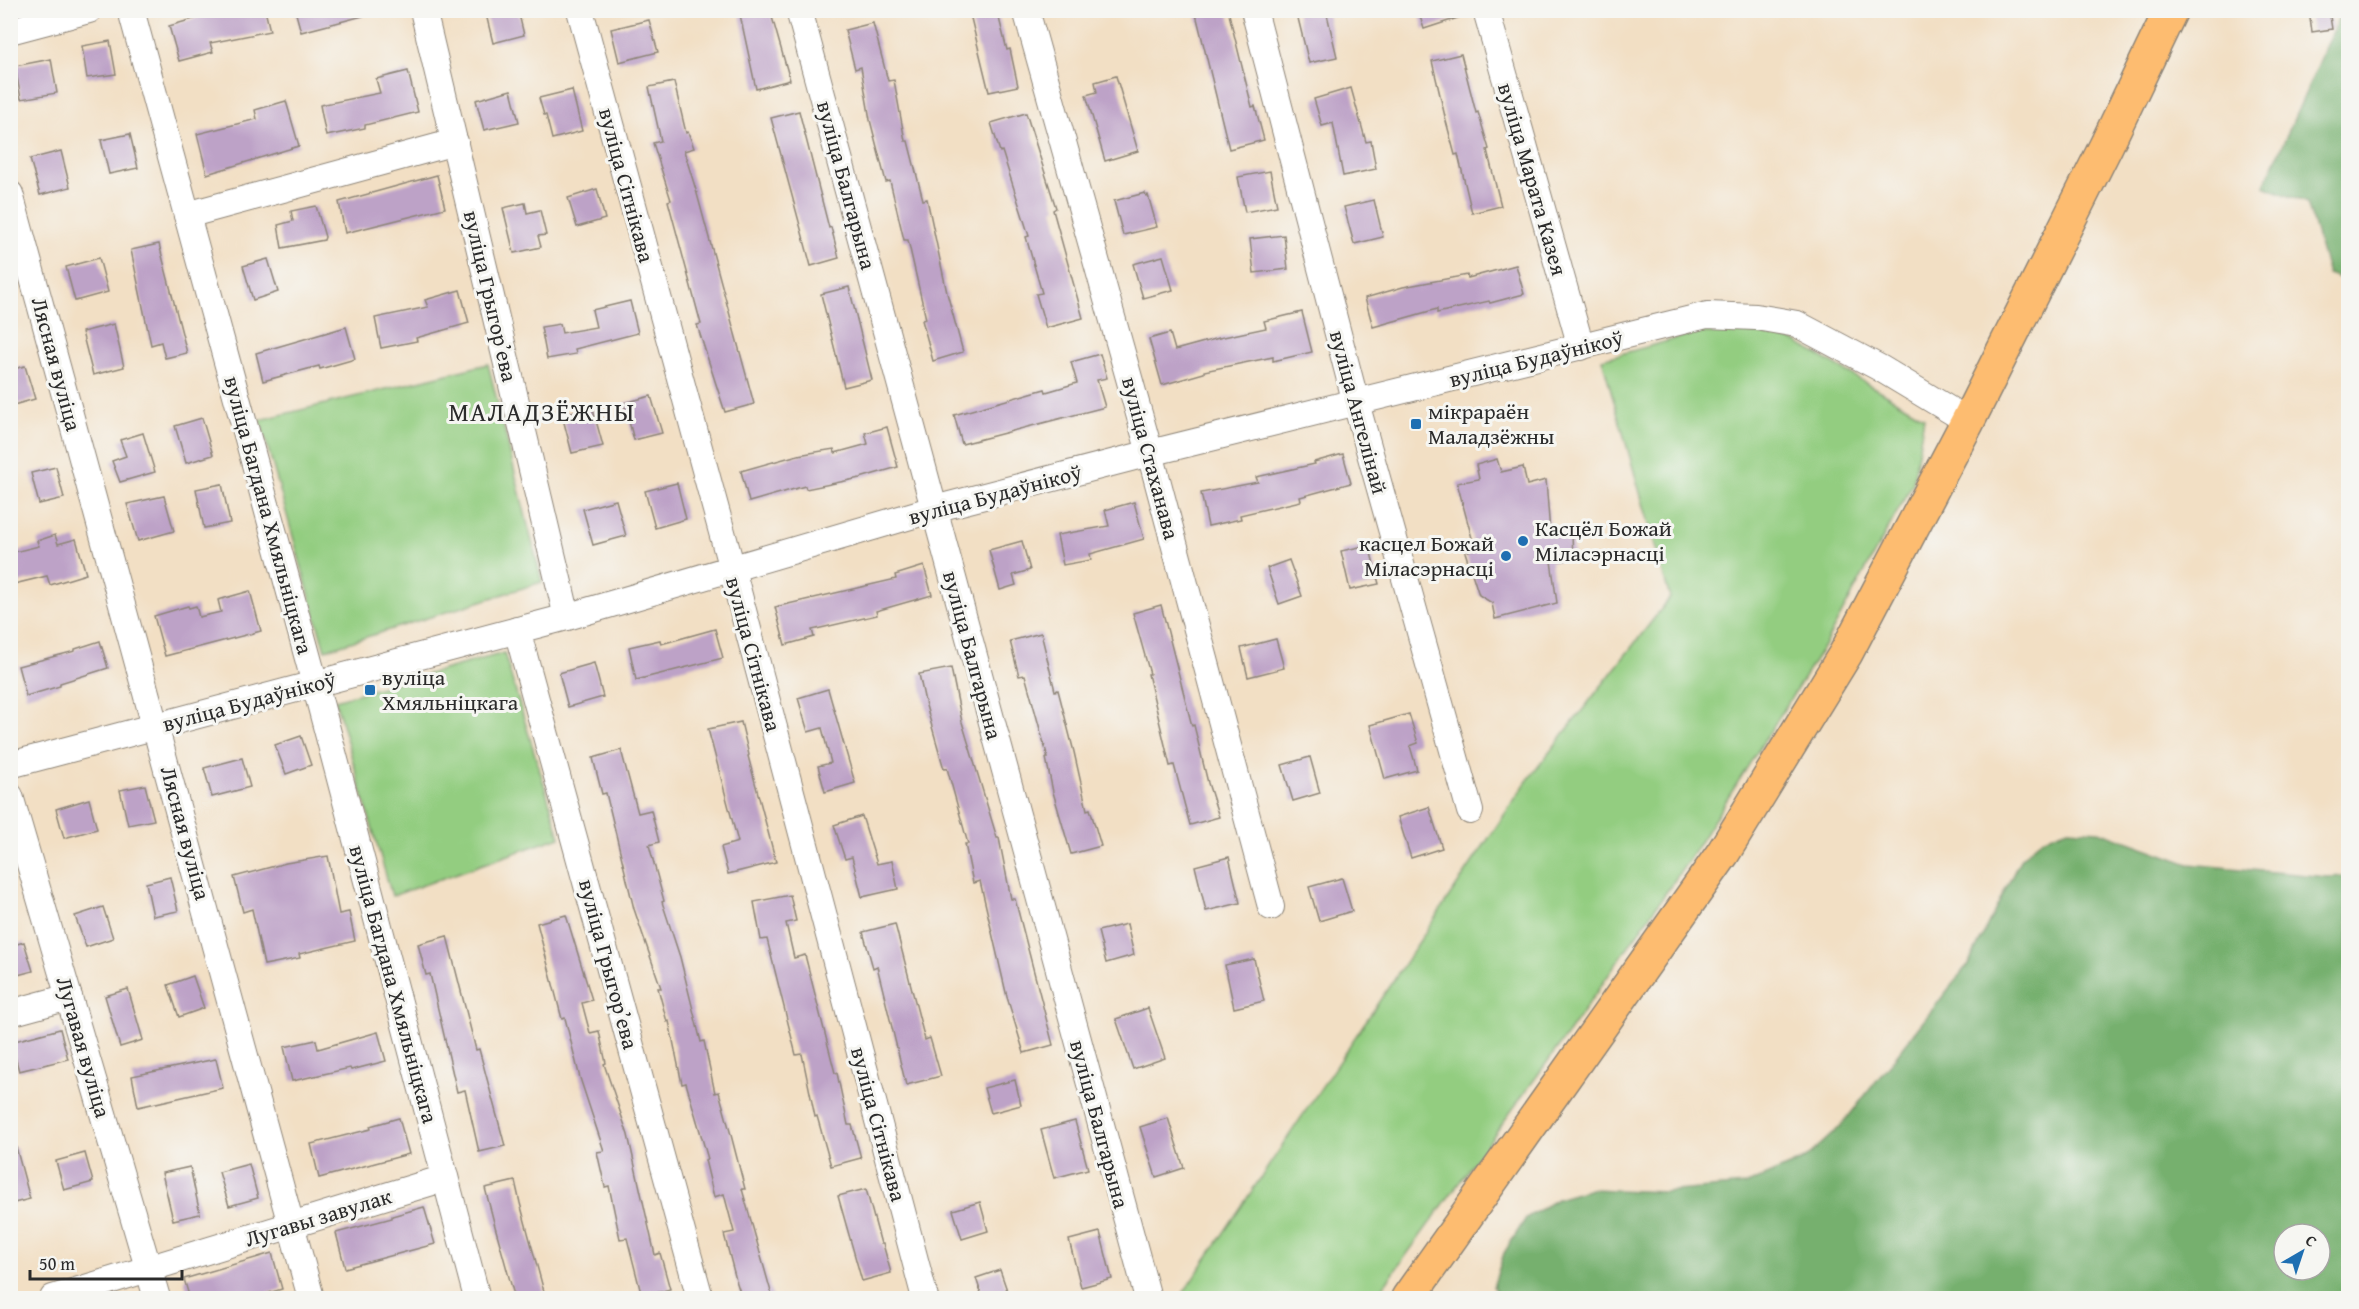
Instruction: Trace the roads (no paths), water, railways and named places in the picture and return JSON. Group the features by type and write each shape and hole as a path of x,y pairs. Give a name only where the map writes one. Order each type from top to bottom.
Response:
{"highway":[{"path":"1408,1299 1723,853 1846,653 1968,422 2106,146 2171,10"}],"street":[{"path":"10,31 89,10"},
{"name":"вуліца Багдана Хмяльніцкага","path":"131,10 315,684 477,1299"},
{"name":"вуліца Грыгорʼева","path":"423,10 567,616"},
{"name":"вуліца Сітнікава","path":"580,10 732,569 925,1299"},
{"name":"вуліца Балгарына","path":"799,10 1148,1299"},
{"name":"вуліца Стаханава","path":"1026,10 1150,453 1271,907"},
{"name":"вуліца Ангелінай","path":"1254,10 1356,403 1470,811"},
{"name":"вуліца Марата Казея","path":"1486,10 1581,347"},
{"path":"187,215 454,142"},
{"name":"Лясная вуліца","path":"10,194 157,726 311,1299"},
{"name":"вуліца Будаўнікоў","path":"10,765 517,630 934,509 1707,315 1756,317 1797,324 1860,357 1968,422"},
{"name":"вуліца Грыгорʼева","path":"517,630 700,1299"},
{"name":"Лугавая вуліца","path":"10,796 157,1299"},
{"path":"10,1013 69,997"},
{"name":"Лугавы завулак","path":"53,1299 445,1178"}],"place":[{"name":"мікрараён Маладзёжны","path":"1416,424"},
{"name":"Касцёл Божай Міласэрнасці","path":"1523,541"},
{"name":"касцел Божай Міласэрнасці","path":"1506,556"},
{"name":"вуліца Хмяльніцкага","path":"370,690"}],"district":[{"name":"МАЛАДЗЁЖНЫ","path":"542,412"}]}
